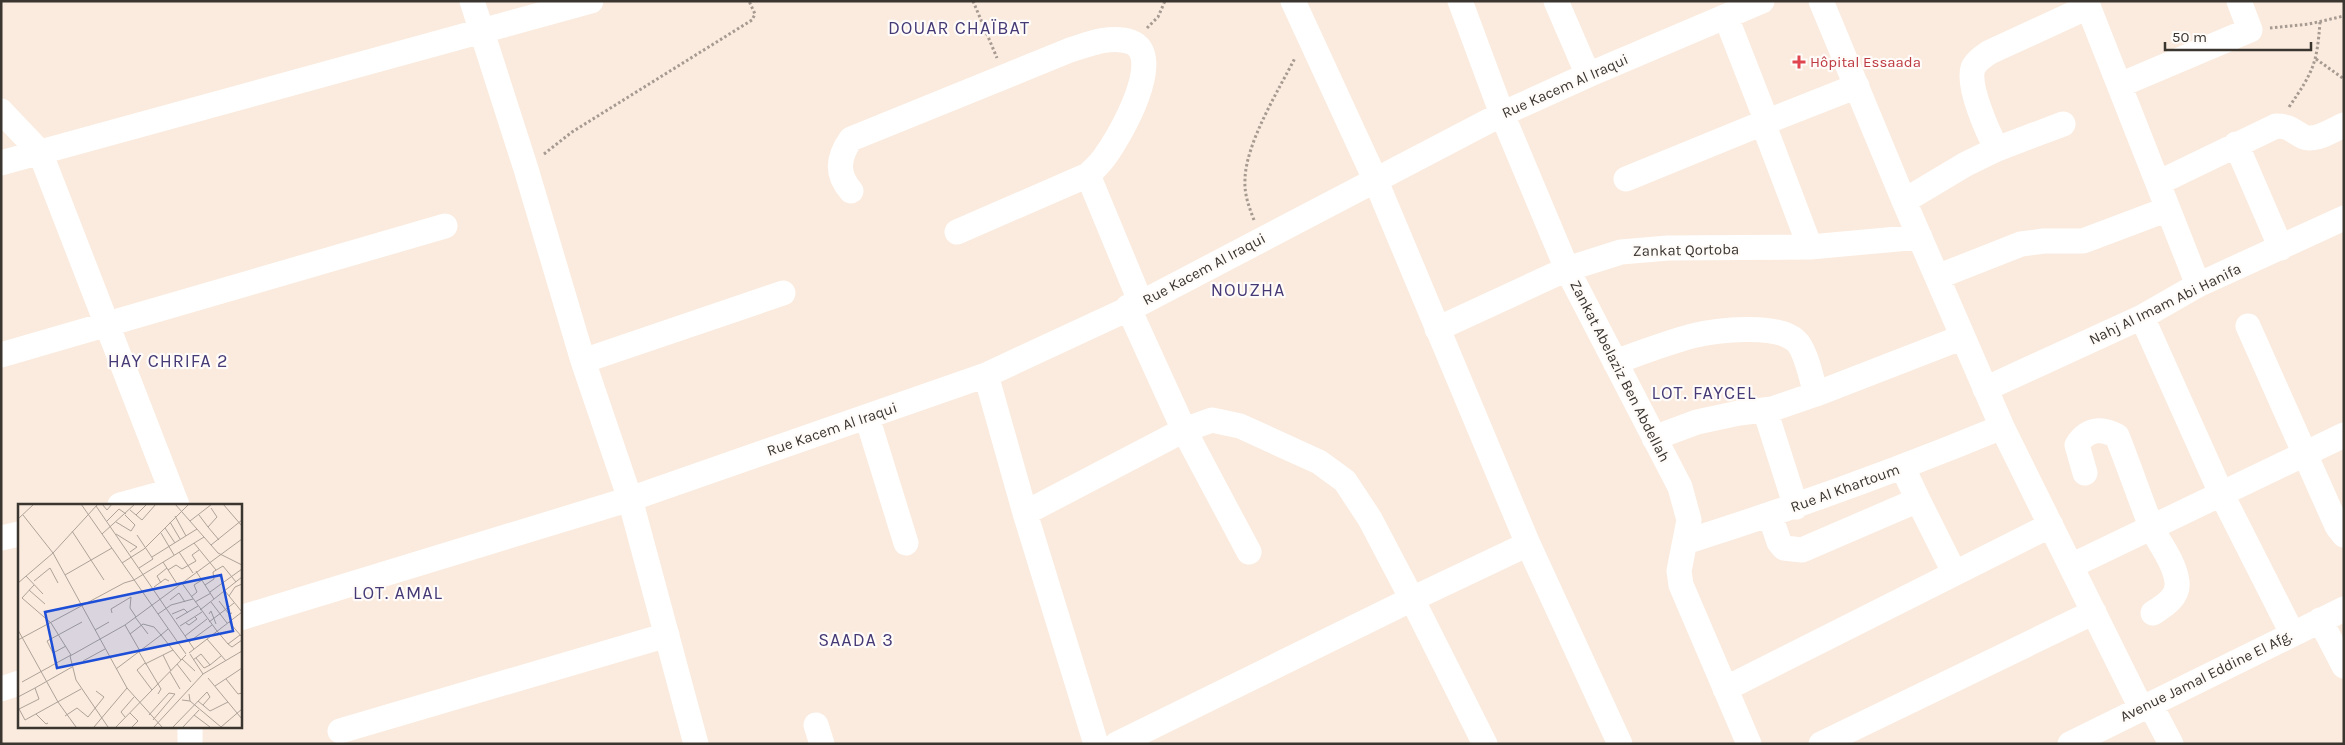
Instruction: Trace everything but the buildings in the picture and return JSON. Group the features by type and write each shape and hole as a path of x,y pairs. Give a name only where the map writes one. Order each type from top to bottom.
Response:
{"street":[{"path":"472,1 480,31 526,169 583,361 630,499 696,744"},
{"path":"1,163 591,1"},
{"path":"1294,1 1375,179 1528,544 1620,744"},
{"name":"Zankat Abelaziz Ben Abdellah","path":"1460,1 1502,114 1567,270 1680,487 1687,506 1689,520 1679,572 1681,585 1749,744"},
{"path":"1556,1 1588,75"},
{"name":"Rue Kacem Al Iraqui","path":"241,618 630,499 986,375 1134,305 1502,114 1762,1"},
{"path":"1821,1 1904,201 2002,427 2094,612 2146,706 2171,744"},
{"path":"2120,85 2250,30 2239,1"},
{"path":"1997,149 1986,126 1973,84 1973,68 1980,59 1990,52 2087,4 2198,285"},
{"path":"1726,17 1810,248"},
{"path":"852,191 845,184 840,172 840,158 851,140 1070,50 1096,42 1116,39 1132,42 1141,50 1145,63 1141,85 1120,133 1106,157 1088,175 957,232"},
{"path":"1626,179 1856,86"},
{"path":"1,111 40,152 174,498 128,504"},
{"path":"1904,201 1966,164 1997,149 2063,124"},
{"path":"2158,182 2276,126 2287,126 2302,137 2313,138 2344,125"},
{"path":"2236,144 2281,248"},
{"path":"1088,175 1134,305 1184,430 1249,552"},
{"path":"1937,277 2021,244 2044,241 2083,241 2168,209"},
{"name":"Nahj Al Imam Abi Hanifa","path":"1986,389 2142,317 2198,285 2344,218"},
{"path":"1,354 444,226"},
{"name":"Zankat Qortoba","path":"1437,330 1567,270 1621,252 1668,248 1810,248 1920,237"},
{"path":"583,361 783,293"},
{"path":"2142,317 2221,493 2292,633"},
{"path":"2248,326 2337,526 2344,535"},
{"path":"1615,362 1693,336 1714,332 1776,331 1790,336 1798,342 1816,394"},
{"path":"1654,438 1698,422 1739,413 1765,410 1816,394 1963,337"},
{"path":"986,375 1025,513 1096,744"},
{"path":"1765,410 1796,507"},
{"path":"867,417 906,543"},
{"path":"1025,513 1184,430 1212,420 1240,426 1319,462 1344,481 1370,519 1485,744"},
{"name":"Rue Al Khartoum","path":"1685,542 1796,507 1903,468 2002,427"},
{"path":"2085,473 2077,444 2082,436 2095,431 2106,430 2116,436 2152,527 2174,570 2178,582 2176,593 2168,603 2153,613"},
{"path":"2071,566 2344,435"},
{"path":"1903,468 1954,572"},
{"path":"1770,515 1784,548 1802,550 1918,500"},
{"path":"1724,689 2051,524"},
{"path":"1,538 18,534"},
{"path":"1117,744 1528,544"},
{"name":"Avenue Jamal Eddine El Afg.","path":"2070,744 2344,609"},
{"path":"1821,744 2094,612"},
{"path":"2320,620 2344,666"},
{"path":"340,730 667,635"},
{"path":"1,689 18,684"},
{"path":"190,728 190,744"}],"path":[{"path":"526,169 572,132 752,20 755,14 749,1"},
{"path":"973,1 1005,78"},
{"path":"1132,42 1158,17 1165,1"},
{"path":"2250,30 2320,22 2344,16"},
{"path":"2276,126 2310,78 2316,59 2320,22"},
{"path":"1262,239 1246,201 1245,178 1260,126 1307,33"},
{"path":"2316,59 2344,79"}],"place":[{"name":"Hôpital Essaada","path":"1799,62"}],"district":[{"name":"DOUAR CHAÏBAT","path":"959,28"},
{"name":"NOUZHA","path":"1248,290"},
{"name":"HAY CHRIFA 2","path":"168,361"},
{"name":"LOT. FAYCEL","path":"1704,393"},
{"name":"LOT. AMAL","path":"398,593"},
{"name":"SAADA 3","path":"856,640"}]}
